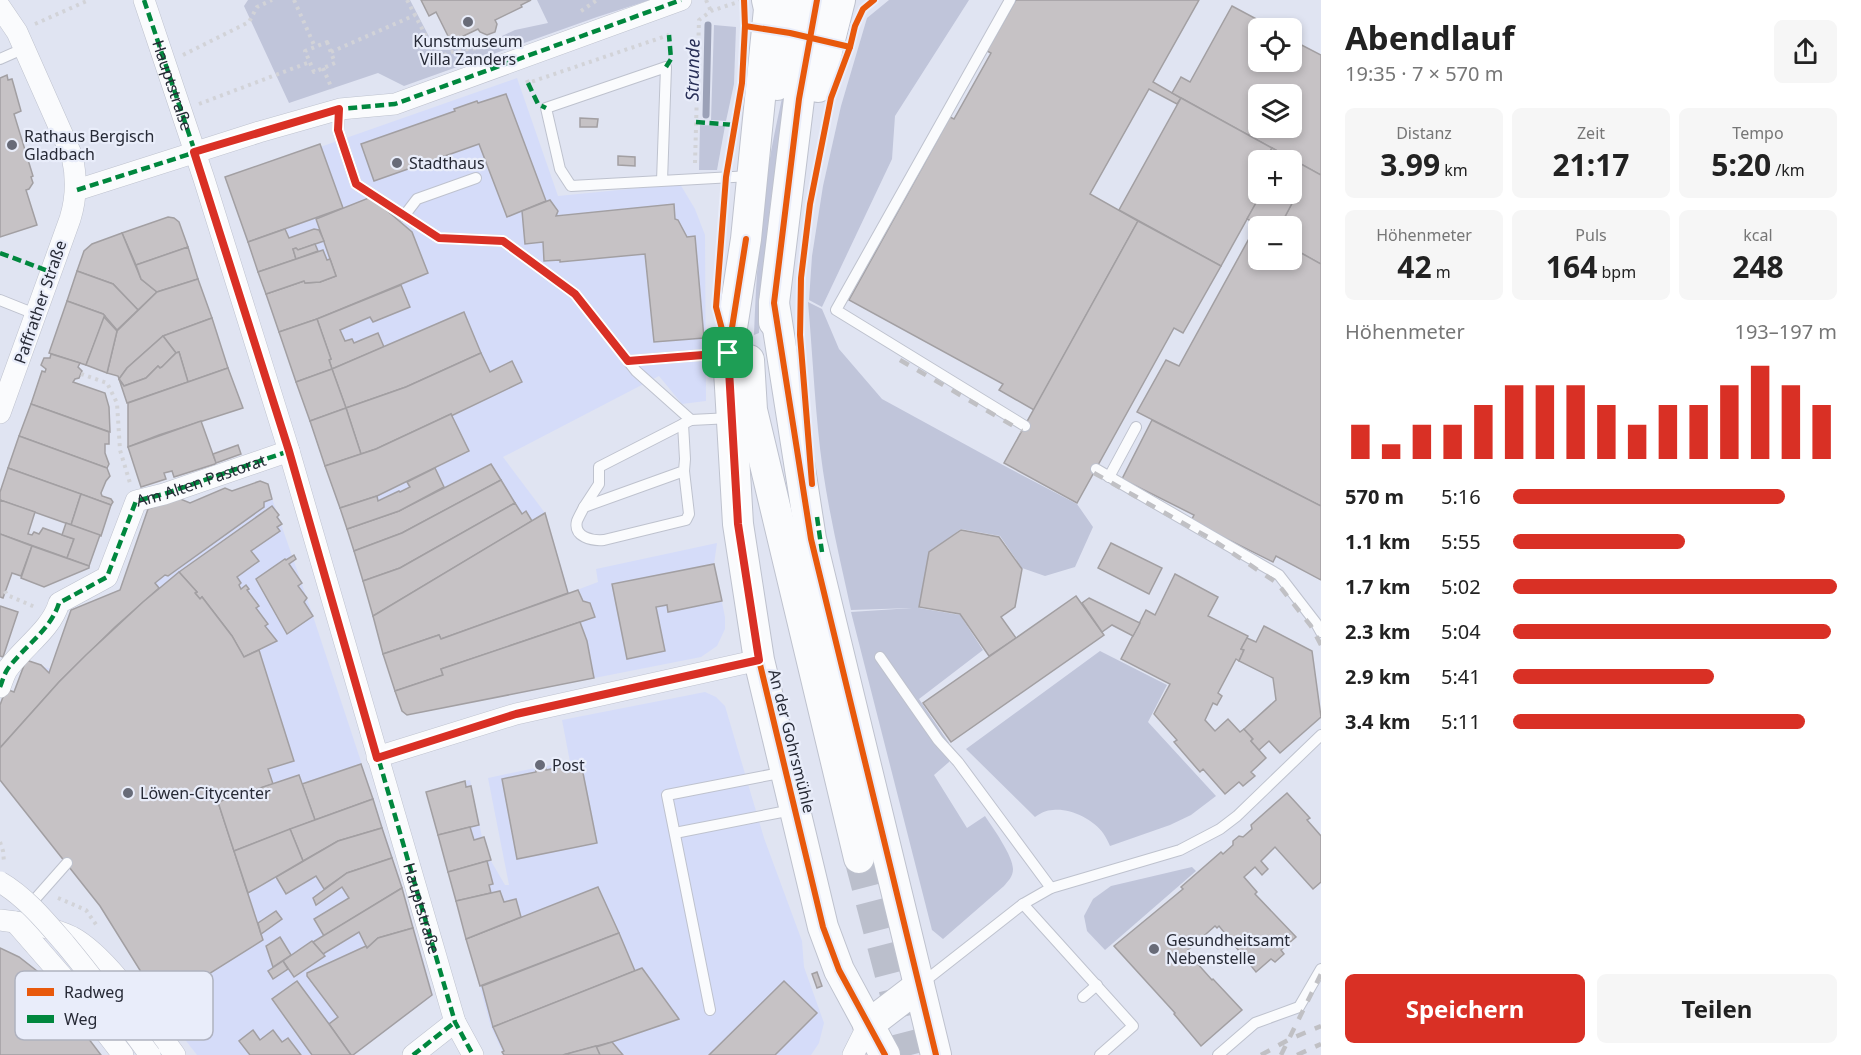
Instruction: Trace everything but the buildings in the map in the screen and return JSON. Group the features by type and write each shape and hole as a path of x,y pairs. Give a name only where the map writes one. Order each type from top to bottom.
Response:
{"main road":[{"name":"An der Gohrsmühle","path":"767,0 769,9 746,240 728,353 738,524 759,660 823,927 839,970 885,1055"},
{"name":"An der Gohrsmühle","path":"752,169 781,72 790,33 793,0"},
{"path":"767,466 774,303 801,89 817,0"},
{"path":"795,135 812,109 840,0"},
{"path":"746,240 746,327 752,410 859,858"},
{"path":"774,303 811,539 936,1055"},
{"path":"868,1025 919,986"}],"street":[{"name":"Hauptstraße","path":"144,0 182,111 289,451 455,1022 473,1055"},
{"path":"76,190 339,109 395,104 681,0"},
{"name":"Paffrather Straße","path":"0,411 70,219 76,190 76,173 72,156 21,40 1,8"},
{"name":"Am Alten Pastorat","path":"0,687 6,671 55,616 59,603 107,577 136,501 164,494 289,451"},
{"path":"377,758 516,714 759,660"},
{"path":"0,882 32,908 86,971"},
{"path":"7,921 57,971"},
{"path":"7,921 52,929 72,937 94,952 110,971"},
{"path":"413,1055 455,1022"},
{"path":"853,1055 868,1025"},
{"path":"111,1040 123,1055"},
{"path":"139,1040 150,1055"},
{"path":"164,1040 175,1055"}],"lane":[{"path":"1010,0 836,310 1025,426"},
{"path":"0,59 21,40"},
{"path":"662,181 666,67 546,108 560,169 571,186 662,181 694,179 752,169"},
{"path":"339,109 338,130 356,184 439,238 503,241 575,294 636,371 687,422 684,471 689,514 686,520 604,540 594,541 585,538 578,530 576,523 599,484 599,467 687,422 732,418"},
{"path":"404,216 417,199 476,178"},
{"path":"0,300 35,314"},
{"path":"628,361 728,353"},
{"path":"1109,477 1136,427"},
{"path":"1096,470 1279,575 1320,623"},
{"path":"584,507 684,471"},
{"path":"880,657 938,740 1051,888"},
{"path":"919,986 1023,904 1051,888 1180,850 1220,829 1237,816 1321,735"},
{"path":"710,1010 667,795 786,772"},
{"path":"675,833 795,810"},
{"path":"7,921 67,863"},
{"path":"1023,904 1133,1026 1100,1055"},
{"path":"1218,1055 1255,1023 1299,1007 1321,969"},
{"path":"1083,997 1097,985"}],"path":[{"path":"21,40 89,0"},
{"path":"165,63 249,22 257,7 272,0"},
{"path":"294,0 315,46"},
{"path":"407,0 437,58 441,88"},
{"path":"706,0 711,12"},
{"path":"694,179 699,20 711,12 744,0"},
{"path":"330,52 415,15"},
{"path":"520,59 528,83 669,35"},
{"path":"327,42 330,52 335,63 314,72 305,51 327,42"},
{"path":"182,111 310,62"},
{"path":"81,374 107,383 117,403 120,450 136,501"},
{"path":"0,842 4,859"},
{"path":"54,896 86,910"}],"shaded area":[{"path":"248,0 410,0 436,50 450,50 460,46 485,44 515,30 548,23 537,0 650,0 404,86 378,73 289,103 244,6"},
{"path":"889,0 969,0 895,116 892,159 822,307 809,300 812,256 823,186 841,106 867,18"},
{"path":"714,25 736,27 734,84 726,121 711,120"},
{"path":"792,50 768,226 759,333 754,335 759,249 766,185"},
{"path":"517,78 558,196 680,184 695,209 705,235 706,401 682,404 659,376 503,457 545,513 569,593 598,582 596,569 717,543 714,564 725,617 725,629 717,646 701,657 407,715 402,711 346,526 226,180"},
{"path":"700,125 725,126 717,170 699,170"},
{"path":"808,302 822,309 839,349 882,399 1077,504 1093,527 1075,567 1045,576 1022,568 1000,536 961,529 929,553 919,608 960,615 983,650 919,699 949,743 949,762 934,775 967,828 985,816 1006,850 1013,869 1011,877 1004,886 943,939 932,930 851,612 912,608 851,610 823,471"},
{"path":"268,487 403,889 433,995 354,1055 197,1055 185,1040 213,1040 213,971 143,971 0,708 14,693 26,661 51,669 120,592 178,498 190,503 226,489 232,492"},
{"path":"1100,651 1167,685 1148,722 1216,796 1191,815 1170,825 1110,846 1099,828 1074,813 1050,810 1035,817 966,749"},
{"path":"705,692 716,697 725,706 764,838 802,941 804,967 824,1023 819,1043 811,1055 504,1055 491,1027 426,791 470,780 482,837 485,837 491,861 505,885 509,885 488,778 545,764 546,766 570,762 562,720"},
{"path":"1192,867 1196,871 1105,950 1087,931 1084,916 1093,899 1111,886"}],"waterway":[{"name":"Strunde","path":"706,115 708,25"}],"tunnel":[{"path":"859,858 911,1055"}],"railway":[{"path":"900,360 1022,431"},
{"path":"1094,473 1213,540 1277,583 1311,626 1321,645"},
{"path":"1281,1055 1321,974"},
{"path":"1261,1055 1321,1026"},
{"path":"1297,1055 1321,1044"}],"marked path":[{"path":"144,0 204,179 289,451 455,1022 473,1055"},
{"path":"77,190 259,132 340,109 395,104 681,0"},
{"path":"666,67 671,59 669,35"},
{"path":"528,83 538,104 546,108"},
{"path":"696,122 734,125"},
{"path":"0,253 51,272"},
{"path":"0,687 7,670 50,622 59,603 107,577 136,501 164,494 289,451"},
{"path":"817,517 822,552"},
{"path":"377,757 516,714"},
{"path":"413,1055 455,1022"}],"cycle path":[{"path":"726,344 716,307 726,177 742,83 744,0"},
{"path":"817,0 799,99 774,303 811,539 936,1055"},
{"path":"812,484 800,335 801,278 810,204 831,98 850,47 855,26 863,9 874,0"},
{"path":"745,26 790,33 850,47"},
{"path":"746,239 728,353 738,524 759,660 823,927 839,970 885,1055"}],"place":[{"name":"Kunstmuseum Villa Zanders","path":"468,22"},
{"name":"Rathaus Bergisch Gladbach","path":"12,145"},
{"name":"Stadthaus","path":"397,163"},
{"name":"Post","path":"540,765"},
{"name":"Löwen-Citycenter","path":"128,793"},
{"name":"Gesundheitsamt Nebenstelle","path":"1154,949"}],"route":[{"path":"339,109 338,130 356,184 439,238 503,241 575,294 628,361 728,353 738,524 759,660 516,714 377,758 289,451 194,152 339,109"}]}
